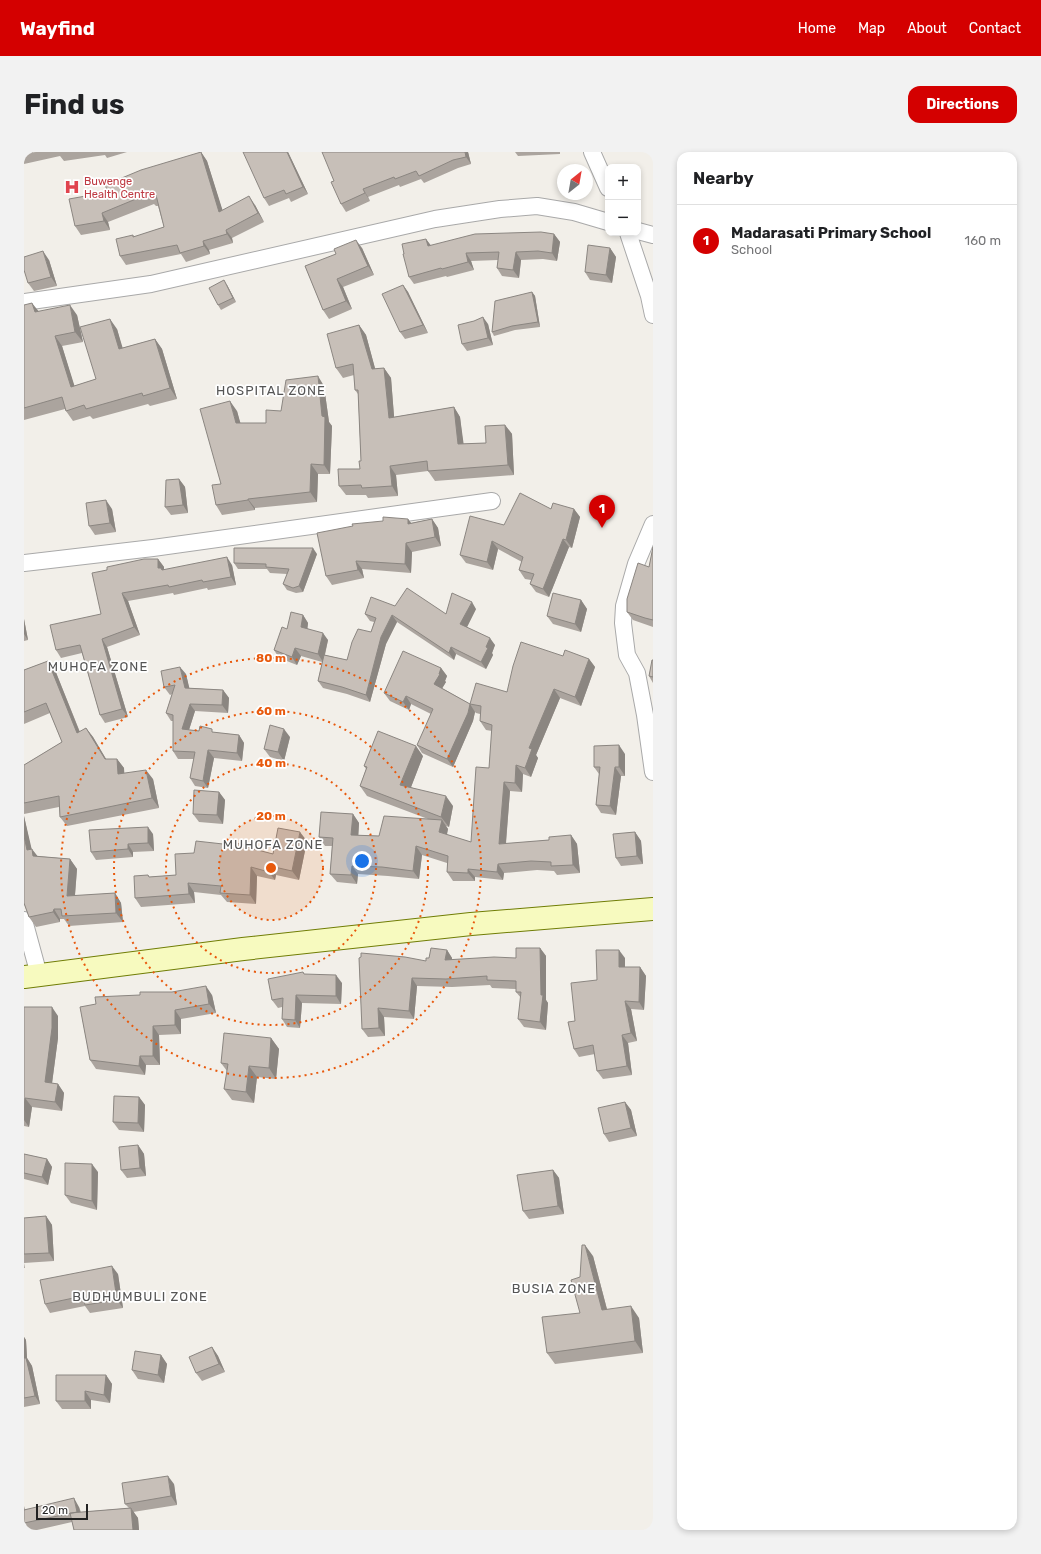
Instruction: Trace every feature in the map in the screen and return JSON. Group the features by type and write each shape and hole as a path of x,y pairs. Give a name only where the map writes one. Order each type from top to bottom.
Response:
{"main road":[{"path":"31,976 243,949 455,926 653,909"}],"street":[{"path":"592,152 605,181"},
{"path":"24,302 151,284 435,219 500,209 537,206 574,212 605,221"},
{"path":"641,232 653,234"},
{"path":"629,236 649,296 653,315"},
{"path":"24,563 153,548 492,501"},
{"path":"653,524 636,564 624,606 624,623 627,655 637,673 653,772"},
{"path":"24,920 31,976"}],"building":[{"path":"201,152 219,212 249,196 258,213 226,230 227,234 203,241 204,246 180,253 177,245 120,256 116,239 133,235 133,237 164,227 156,195 149,198 148,194 102,213 104,221 75,226 69,199 108,192 105,185 141,170"},
{"path":"243,152 287,152 303,187 286,194 284,190 264,198"},
{"path":"322,152 465,152 466,157 453,160 419,176 416,171 395,179 394,177 363,189 365,193 341,204 331,182 334,181"},
{"path":"541,232 554,234 552,253 538,251 516,252 513,270 497,268 499,252 466,253 468,262 409,277 403,254 402,244 426,239 428,246 475,234"},
{"path":"356,240 368,266 337,279 346,301 323,310 305,266 336,254 334,249"},
{"path":"588,245 610,248 606,275 585,272"},
{"path":"43,251 51,277 28,283 24,270 24,257"},
{"path":"224,280 233,298 218,305 209,288"},
{"path":"403,285 423,325 400,332 382,294"},
{"path":"532,292 538,322 512,326 492,332 495,301"},
{"path":"32,303 35,312 70,305 75,332 55,336 71,387 96,379 80,327 110,319 119,349 155,339 170,388 143,396 142,393 86,409 84,405 66,411 62,397 24,408 24,305"},
{"path":"483,317 488,338 462,344 458,325"},
{"path":"359,325 372,369 384,368 389,418 454,407 458,444 486,443 485,426 505,425 508,465 428,471 427,461 390,466 392,486 362,488 361,485 339,486 338,469 360,469 359,461 361,461 358,390 355,390 353,364 336,368 327,334"},
{"path":"318,376 322,416 325,417 324,465 311,464 310,492 248,499 216,505 212,485 221,484 200,409 230,401 236,423 266,423 266,410 281,411 286,380"},
{"path":"179,479 183,505 165,507 166,480"},
{"path":"520,493 551,509 553,503 574,509 566,540 563,539 543,589 530,584 534,574 519,570 523,557 492,541 487,562 460,555 470,516 504,525"},
{"path":"106,500 110,523 89,526 86,503"},
{"path":"383,517 408,519 408,524 432,519 435,537 406,543 405,564 356,561 358,570 326,576 317,533 353,526 352,524 383,521"},
{"path":"653,547 653,620 627,612 627,599 638,563 649,567"},
{"path":"234,548 313,548 299,586 293,588 283,584 289,569 266,567 266,564 234,563"},
{"path":"227,557 231,577 203,582 202,580 169,587 168,585 122,593 134,627 102,639 122,709 100,715 80,645 56,650 50,625 101,614 92,573 107,570 107,567 144,559 158,559 158,568 161,568 162,570"},
{"path":"407,588 446,614 452,593 472,602 460,624 490,638 486,647 488,648 481,662 451,647 449,653 392,615 381,637 366,695 318,681 324,655 347,660 352,642 358,629 371,632 376,618 365,614 371,597 395,606"},
{"path":"553,593 581,600 575,624 547,616"},
{"path":"291,612 303,615 301,627 323,633 318,654 295,648 292,657 274,650 282,627 287,629"},
{"path":"521,642 563,656 565,650 589,659 575,697 554,689 529,748 532,749 525,768 516,765 515,783 504,782 499,844 549,840 549,837 571,835 573,865 551,866 551,862 531,861 498,864 497,872 468,869 468,873 447,872 448,856 416,846 413,871 382,867 352,866 351,875 330,874 333,838 319,837 321,812 353,814 351,835 379,836 384,816 442,820 439,832 471,842 476,767 489,768 492,725 480,721 481,706 470,704 476,683 507,692 513,666"},
{"path":"403,651 441,668 440,674 434,684 470,704 468,713 447,759 417,745 433,709 406,696 403,702 384,693"},
{"path":"653,660 653,677 649,676"},
{"path":"48,661 77,733 86,728 105,759 117,759 118,774 146,770 152,798 60,817 59,796 24,803 24,765 62,742 46,703 24,712 24,670"},
{"path":"180,667 185,688 223,690 222,705 190,704 182,729 199,731 200,726 212,729 212,732 239,735 237,753 208,750 203,781 190,778 195,752 173,751 173,715 166,713 175,685 164,687 161,671"},
{"path":"270,725 284,729 278,752 264,749"},
{"path":"378,731 416,746 400,785 446,796 441,817 360,786 367,767 364,766"},
{"path":"619,745 619,767 615,767 610,806 596,805 600,767 594,767 594,746"},
{"path":"194,790 219,792 217,815 193,814"},
{"path":"148,827 148,843 128,844 128,849 91,852 89,830"},
{"path":"278,828 300,832 292,871 270,866 269,872 251,867 250,895 220,893 221,886 188,883 189,894 135,898 134,876 148,875 149,877 176,875 175,854 194,853 196,841 223,844 223,841 246,845 246,847 273,854"},
{"path":"635,832 637,856 616,858 613,834"},
{"path":"24,836 27,850 32,849 33,856 70,859 67,896 115,893 116,913 62,916 61,909 54,909 53,912 29,917 24,903"},
{"path":"431,948 447,950 445,960 494,957 516,958 516,948 540,948 541,995 543,995 540,1022 518,1019 521,992 516,992 516,981 487,980 487,976 446,979 412,978 409,1011 378,1008 379,1028 362,1029 359,958 361,957 361,953 405,957 426,961 426,958 429,958"},
{"path":"596,950 619,950 619,967 640,967 639,1002 625,1001 631,1033 622,1035 627,1066 597,1071 593,1045 574,1049 568,1022 575,1021 571,983 597,980"},
{"path":"303,972 304,974 336,975 336,996 296,995 295,1020 282,1019 283,998 272,1000 268,979"},
{"path":"206,986 209,1004 175,1010 175,1025 153,1026 153,1056 140,1056 139,1066 90,1060 80,1007 96,1004 95,997 140,995 140,992 172,992"},
{"path":"24,1007 52,1007 52,1028 45,1082 58,1084 55,1102 25,1098 24,1107"},
{"path":"224,1033 271,1038 269,1068 249,1066 246,1092 224,1089 228,1064 221,1063"},
{"path":"114,1096 139,1097 138,1123 113,1122"},
{"path":"625,1102 631,1128 604,1134 598,1108"},
{"path":"138,1145 140,1168 121,1170 119,1147"},
{"path":"24,1154 47,1159 42,1177 24,1173"},
{"path":"65,1163 92,1164 92,1201 65,1195"},
{"path":"553,1170 558,1206 523,1211 517,1175"},
{"path":"46,1216 49,1253 24,1254 24,1218"},
{"path":"582,1245 585,1245 602,1310 631,1306 635,1341 547,1353 542,1317 580,1313 571,1280 580,1277"},
{"path":"112,1266 117,1300 85,1305 83,1296 45,1304 40,1280"},
{"path":"212,1347 219,1364 196,1373 189,1357"},
{"path":"135,1351 161,1355 158,1375 132,1370"},
{"path":"24,1358 26,1358 35,1396 24,1398"},
{"path":"56,1375 106,1375 104,1395 85,1391 85,1401 56,1401"},
{"path":"168,1476 171,1496 125,1504 122,1483"},
{"path":"74,1498 77,1512 24,1523 24,1510"},
{"path":"131,1508 133,1530 74,1530 70,1513"}],"place":[{"name":"Buwenge Health Centre","path":"72,187"},
{"name":"Madarasati Primary School","path":"602,528"}],"district":[{"name":"HOSPITAL ZONE","path":"271,390"},
{"name":"MUHOFA ZONE","path":"98,666"},
{"name":"MUHOFA ZONE","path":"273,844"},
{"name":"BUSIA ZONE","path":"554,1288"},
{"name":"BUDHUMBULI ZONE","path":"140,1296"}]}
